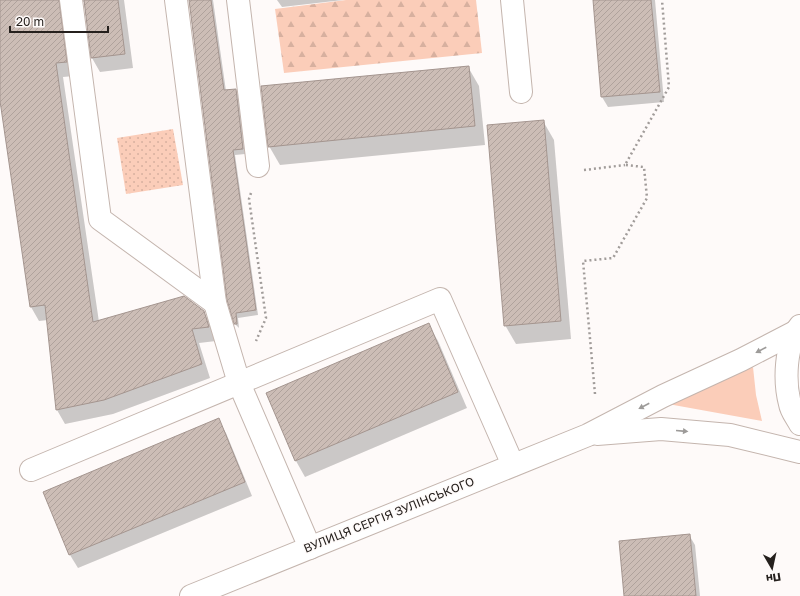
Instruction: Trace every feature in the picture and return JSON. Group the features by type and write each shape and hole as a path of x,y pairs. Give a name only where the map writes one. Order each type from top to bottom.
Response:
{"street":[{"path":"71,0 100,220 215,304"},
{"path":"176,0 215,304 239,383 310,548"},
{"path":"238,0 258,166"},
{"path":"512,0 520,92"},
{"path":"31,470 440,299 513,465"},
{"path":"798,329 785,368 790,405 800,424"},
{"path":"588,435 663,396 741,360 798,329"},
{"path":"588,435 661,429 730,435 800,452"},
{"name":"ВУЛИЦЯ СЕРГІЯ ЗУЛІНСЬКОГО","path":"191,596 588,435"}],"path":[{"path":"625,165 669,87 662,0"},
{"path":"584,170 625,165 644,167 647,198 613,258 583,261 595,394"},
{"path":"239,383 266,318 249,199 258,166"}],"green space":[{"path":"346,0 476,0 482,53 284,73 275,9"},
{"path":"173,129 183,185 126,194 117,138"},
{"path":"753,367 756,395 762,421 668,404"}],"building":[{"path":"0,0 59,0 67,62 56,63 93,322 184,296 204,311 209,327 192,329 202,364 104,400 56,410 45,305 30,307 0,101"},
{"path":"84,0 118,0 125,54 91,58"},
{"path":"189,0 211,0 224,90 236,89 243,149 233,150 256,310 236,313 237,324 234,324 227,300"},
{"path":"593,0 651,0 660,92 601,97"},
{"path":"469,66 475,126 268,147 261,86"},
{"path":"544,120 561,321 504,326 487,125"},
{"path":"429,323 458,392 295,461 266,393"},
{"path":"219,418 245,482 69,555 43,492"},
{"path":"690,534 696,596 624,596 619,541"}]}
